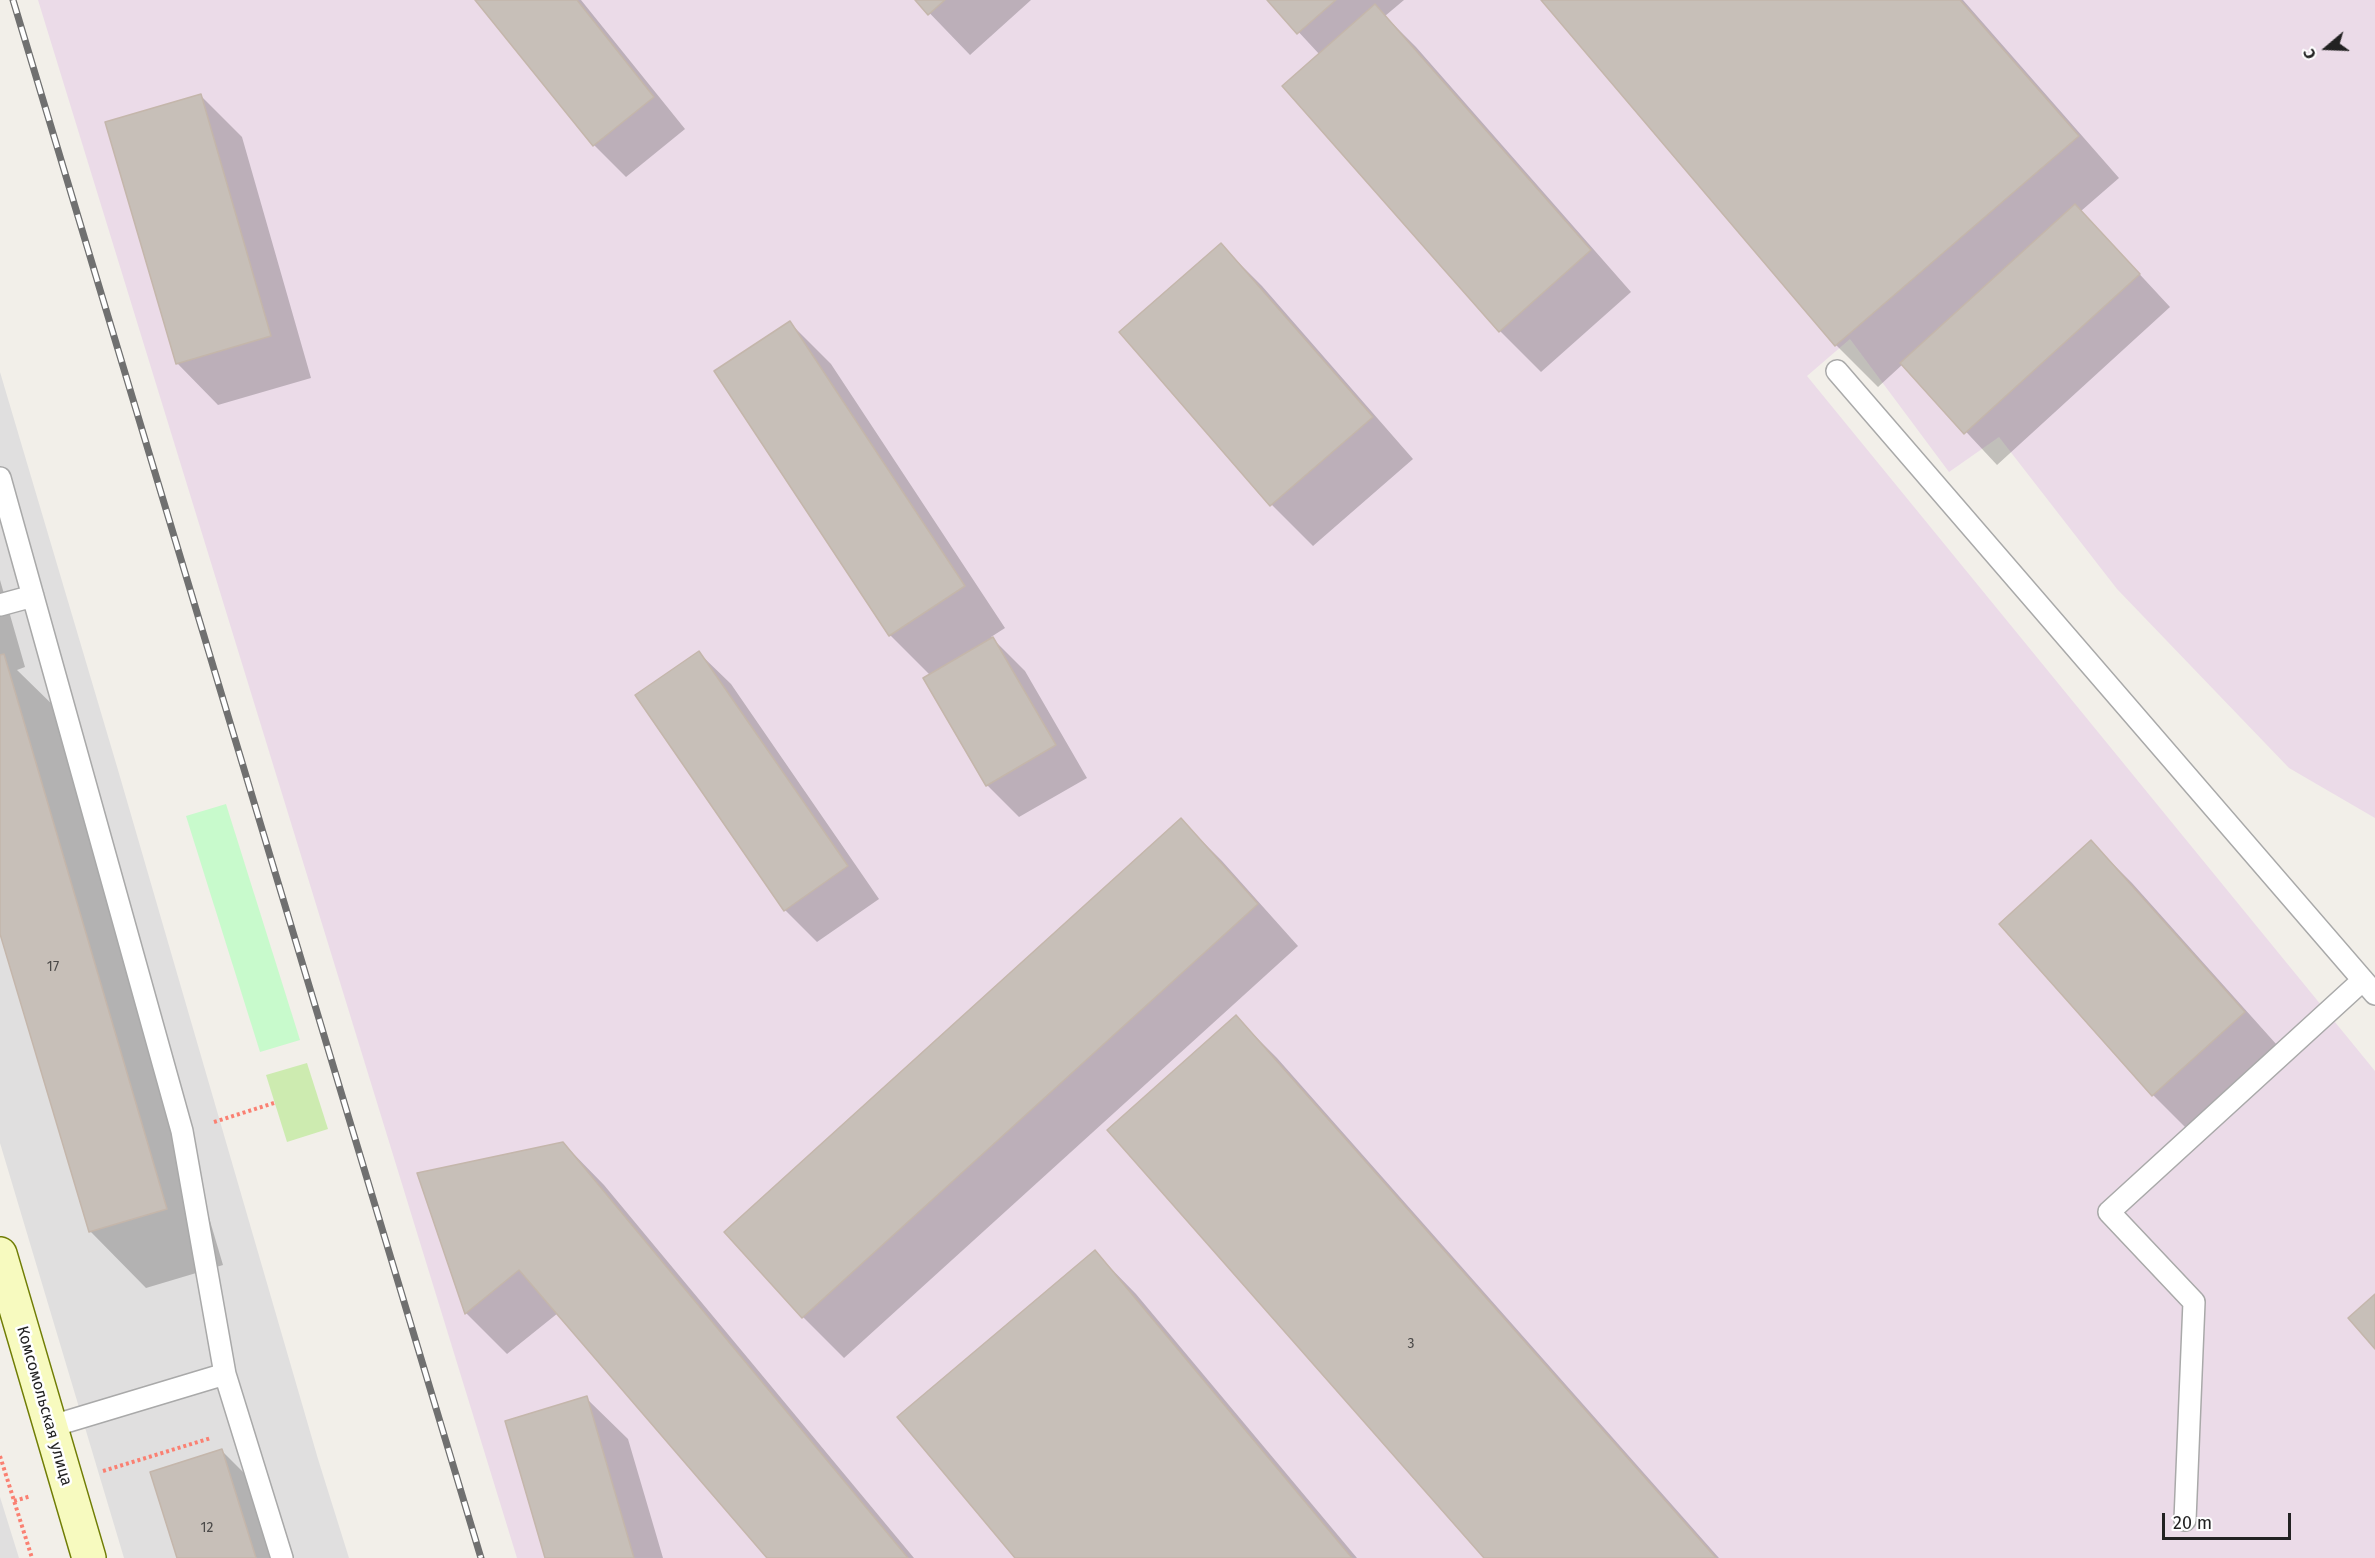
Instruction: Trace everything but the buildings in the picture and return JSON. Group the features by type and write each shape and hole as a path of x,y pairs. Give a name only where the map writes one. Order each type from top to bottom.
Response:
{"street":[{"name":"Комсомольская улица","path":"0,1254 49,1428 89,1558"}],"lane":[{"path":"1837,371 2369,987 2109,1212 2194,1302 2185,1520"},
{"path":"0,478 182,1131 225,1374 282,1558"},
{"path":"0,605 33,596"},
{"path":"49,1428 225,1374"}],"path":[{"path":"182,1131 274,1103"},
{"path":"14,1501 219,1436"},
{"path":"0,1456 32,1558"}],"shaded area":[{"path":"38,0 2375,0 2375,818 2289,768 2117,589 1999,437 1949,472 1850,339 1807,376 2375,1071 2375,1558 517,1558"},
{"path":"0,372 349,1558 124,1558 0,1143"},
{"path":"0,1497 19,1558 0,1558"}],"green space":[{"path":"226,804 300,1040 260,1052 186,816"},
{"path":"307,1063 328,1129 287,1142 266,1075"}],"railway":[{"path":"13,0 481,1558"}]}
